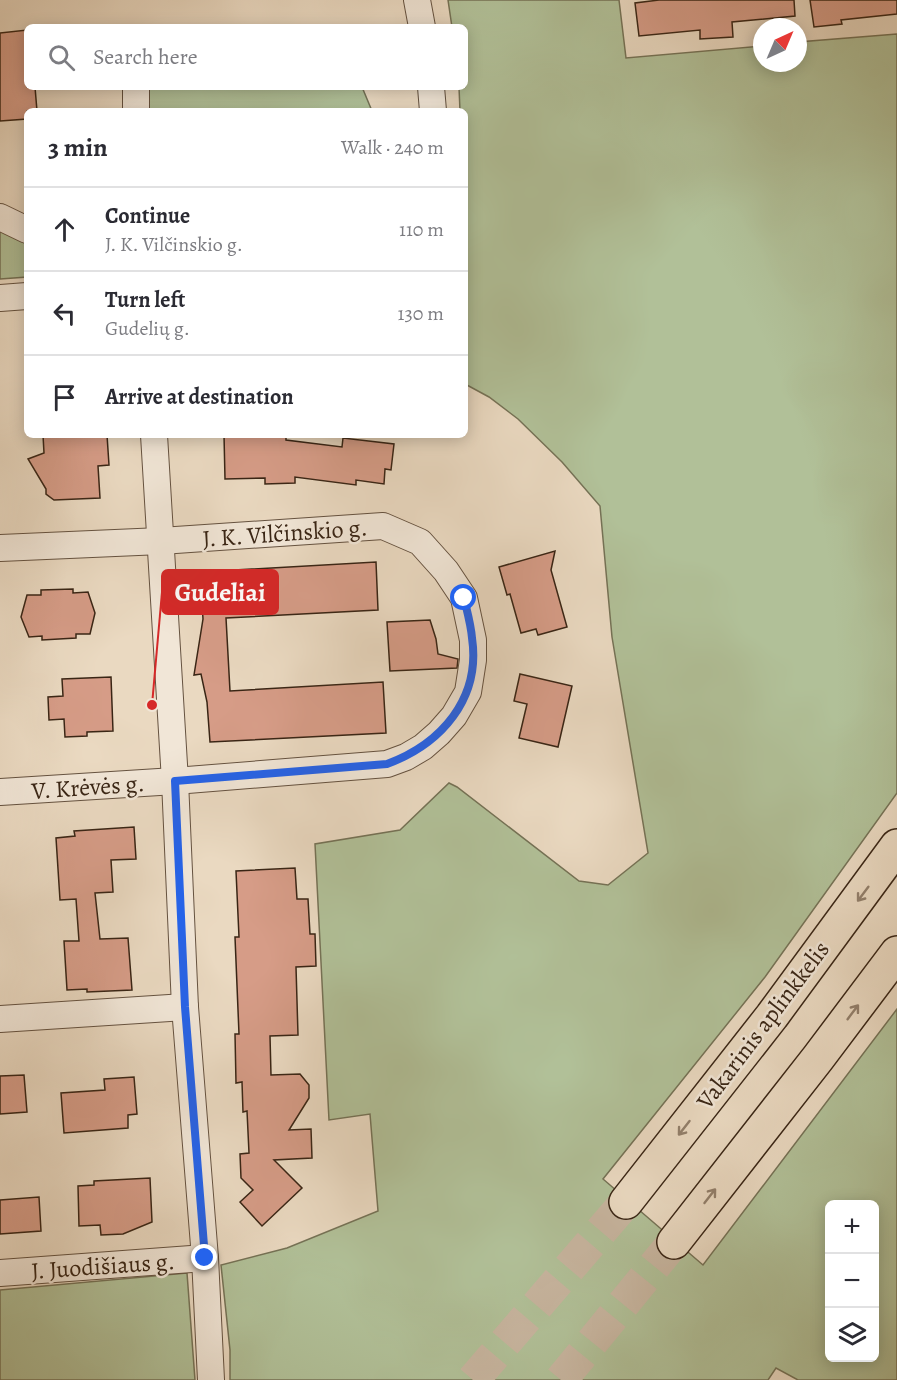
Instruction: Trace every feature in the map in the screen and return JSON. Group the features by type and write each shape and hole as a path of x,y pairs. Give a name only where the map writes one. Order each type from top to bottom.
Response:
{"highway":[{"name":"Vakarinis aplinkkelis","path":"626,1202 772,1016 897,846"},
{"path":"674,1242 897,953"}],"street":[{"path":"417,0 421,24"},
{"path":"136,90 136,108"},
{"path":"431,90 433,108"},
{"path":"0,217 24,229"},
{"path":"0,298 24,296"},
{"path":"154,438 175,781 185,1007 205,1258 211,1380"},
{"name":"J. K. Vilčinskio g.","path":"0,548 161,541 383,526 420,542 446,571 464,598 473,640 473,660 468,692 454,716 439,734 423,747 387,764 175,781"},
{"name":"V. Krėvės g.","path":"0,792 175,781"},
{"path":"0,1019 185,1007"},
{"name":"J. Juodišiaus g.","path":"0,1273 205,1258"}],"green space":[{"path":"448,0 619,0 626,58 753,47 753,72 807,72 807,41 897,34 897,793 765,977 603,1179 703,1265 897,1009 897,1380 798,1380 776,1368 768,1380 230,1380 230,1350 221,1265 287,1248 378,1211 370,1114 329,1120 315,844 400,830 449,783 579,881 608,885 648,853 612,637 600,506 562,462 518,419 489,397 468,386 468,108 460,108 459,90 468,90 468,24 452,24"},
{"path":"148,90 363,90 371,108 149,108"},
{"path":"0,228 24,240 24,277 0,279"},
{"path":"187,1273 195,1380 0,1380 0,1290"}],"building":[{"path":"659,0 794,0 795,16 753,18 753,20 732,22 733,37 700,39 700,30 639,36 635,3"},
{"path":"810,0 897,0 897,14 841,20 842,24 814,27"},
{"path":"24,30 24,90 35,90 37,108 24,108 24,119 0,121 0,33"},
{"path":"43,438 107,438 109,465 98,466 100,498 54,500 46,494 46,489 28,459 44,453"},
{"path":"224,438 286,438 286,440 342,447 343,438 394,444 391,470 385,469 384,484 356,480 356,485 295,477 295,483 265,484 265,478 225,479"},
{"path":"555,551 551,570 567,627 538,635 536,629 521,633 510,594 507,595 499,567"},
{"path":"376,562 378,610 226,618 230,691 383,682 386,733 210,742 207,702 201,674 194,675 203,619 200,572"},
{"path":"73,589 73,593 88,592 95,613 90,634 76,634 76,638 42,640 42,636 29,637 21,617 27,595 41,595 41,590"},
{"path":"430,620 438,654 458,659 457,668 390,671 387,622"},
{"path":"520,674 572,686 558,747 519,738 527,704 514,701"},
{"path":"111,677 113,731 87,732 87,736 65,737 64,719 49,720 48,697 63,696 62,679"},
{"path":"134,827 136,859 111,860 113,892 95,893 100,939 128,938 132,990 87,992 87,989 67,990 64,941 79,941 76,899 60,900 56,838 75,836 74,831"},
{"path":"295,868 297,899 308,899 310,934 315,934 316,966 296,967 298,1035 270,1036 271,1075 300,1074 309,1085 309,1098 289,1130 311,1129 312,1158 274,1160 302,1188 262,1226 240,1202 253,1190 241,1178 240,1154 249,1153 247,1111 243,1112 242,1082 236,1083 235,1034 239,1034 235,937 239,937 236,871"},
{"path":"24,1075 27,1112 0,1114 0,1076"},
{"path":"134,1077 137,1114 128,1115 128,1128 64,1133 61,1093 105,1090 104,1079"},
{"path":"150,1178 152,1222 123,1234 101,1235 100,1225 79,1226 78,1186 94,1185 94,1181"},
{"path":"39,1197 41,1231 0,1234 0,1200"}],"tunnel":[{"path":"473,1380 626,1202"},
{"path":"561,1380 674,1242"}],"place":[{"name":"Gudeliai","path":"152,705"}],"route":[{"path":"205,1258 185,1007 175,781 387,764 423,747 439,734 454,716 468,692 473,660 473,640 464,598"}]}
